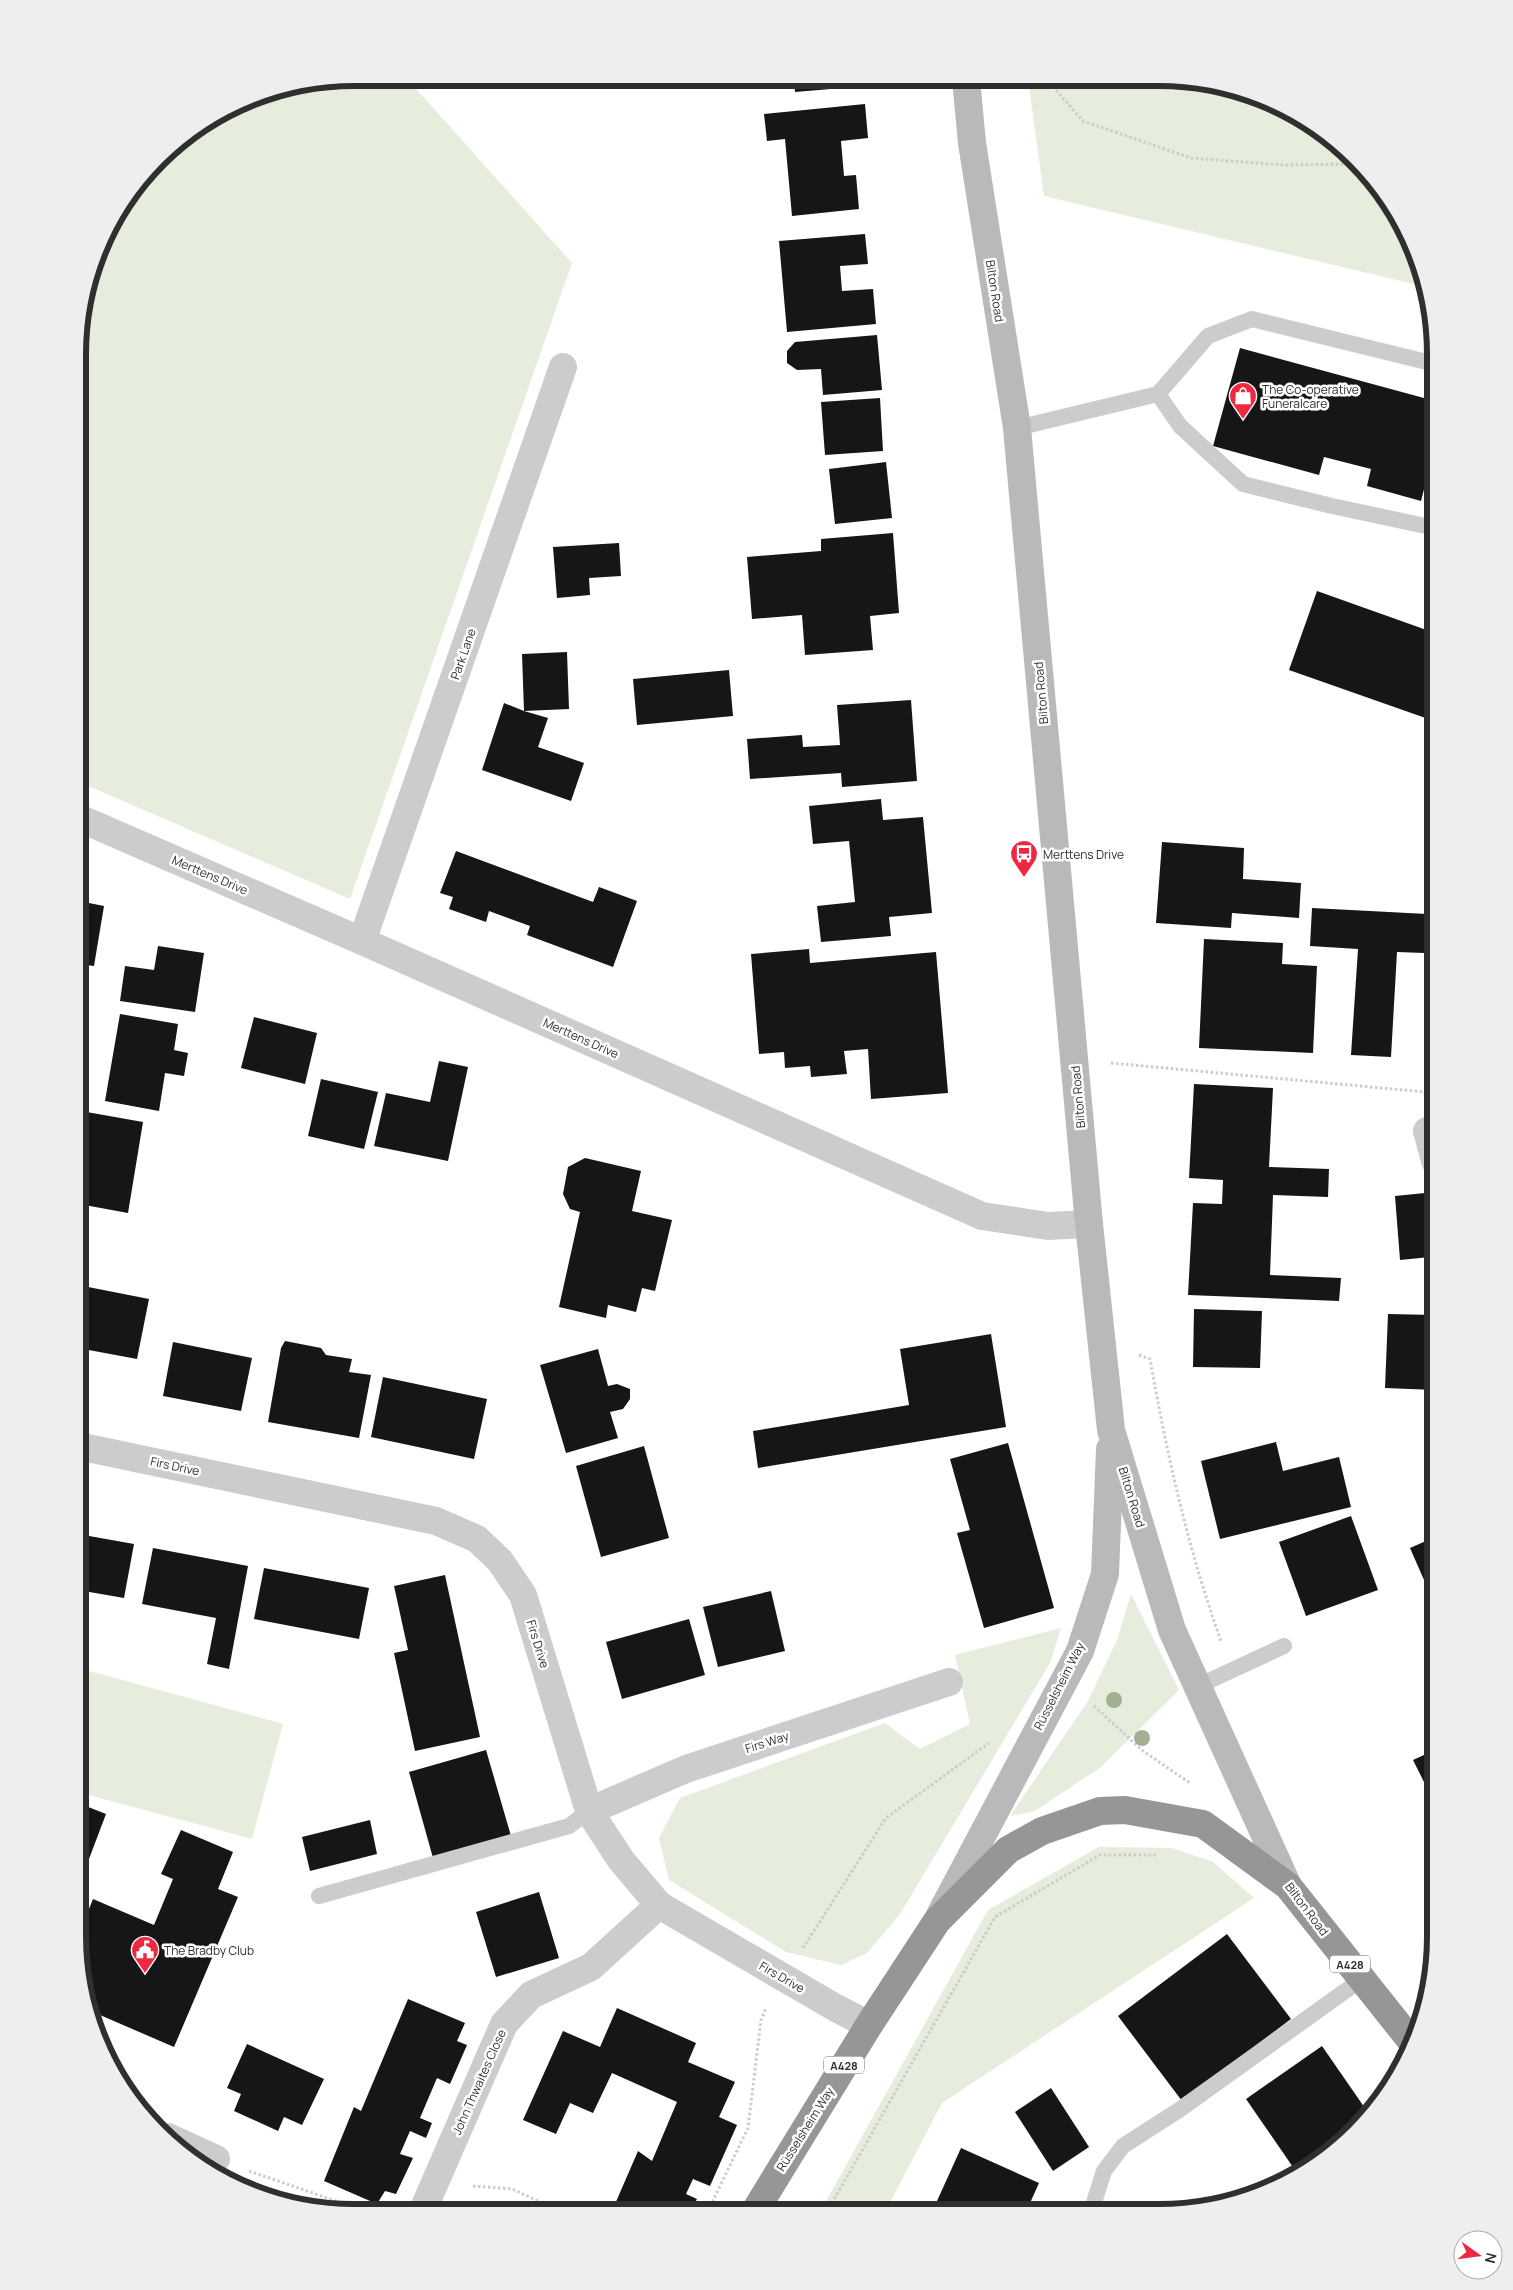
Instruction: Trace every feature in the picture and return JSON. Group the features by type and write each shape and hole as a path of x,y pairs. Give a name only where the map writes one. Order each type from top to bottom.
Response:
{"highway":[{"name":"Rüsselsheim Way","path":"759,2204 869,2025 937,1921 1008,1850 1042,1831 1100,1811 1125,1810 1203,1824 1288,1886"},
{"name":"Bilton Road","path":"1288,1886 1407,2036"}],"main road":[{"name":"Bilton Road","path":"967,86 972,143 1016,428 1089,1224 1111,1430 1172,1630 1288,1886"},
{"name":"Rüsselsheim Way","path":"937,1921 1080,1650 1105,1574 1111,1430"}],"street":[{"name":"Park Lane","path":"362,941 563,367"},
{"name":"Merttens Drive","path":"86,821 362,941 982,1216 1048,1226 1089,1224"},
{"name":"Firs Drive","path":"86,1448 436,1521 477,1539 500,1561 523,1595 589,1811 621,1860 659,1905 869,2025"},
{"name":"Firs Way","path":"589,1811 686,1769 948,1682"},
{"name":"John Thwaites Close","path":"425,2204 504,2024 531,1995 592,1967 659,1905"},
{"path":"191,2148 216,2160"}],"lane":[{"path":"1016,428 1158,394 1208,336 1252,319 1427,362"},
{"path":"1158,394 1180,426 1243,484 1332,506 1427,526"},
{"path":"1198,1686 1284,1646"},
{"path":"319,1896 569,1826 589,1811"},
{"path":"1093,2204 1104,2170 1123,2146 1179,2110 1362,1979"}],"path":[{"path":"1051,86 1083,121 1191,158 1283,165 1347,164"},
{"path":"1074,1060 1425,1092 1427,1131"},
{"path":"1150,1359 1167,1454 1196,1565 1232,1670"},
{"path":"1062,1684 1088,1701 1143,1751 1190,1783 1223,1792 1241,1782"},
{"path":"711,2204 748,2128 761,2020 784,1978 886,1818 991,1741"},
{"path":"832,2204 996,1917 1100,1855 1161,1855 1190,1783"},
{"path":"216,2160 343,2203"},
{"path":"433,2185 512,2188 545,2204"}],"green space":[{"path":"354,86 413,86 572,263 350,899 86,785 87,337 91,302 100,268 122,220 131,205 165,165 205,131 236,114 268,100 302,91"},
{"path":"1029,86 1159,86 1211,91 1228,95 1245,100 1293,122 1308,131 1348,165 1382,205 1391,220 1413,268 1418,285 1044,196"},
{"path":"1131,1594 1179,1690 1101,1767 1035,1811 1010,1816 1088,1701 1117,1640"},
{"path":"1061,1628 1050,1663 900,1914 867,1953 841,1965 786,1952 669,1880 659,1838 680,1798 885,1723 920,1749 970,1724 955,1655"},
{"path":"86,1670 283,1724 252,1839 86,1794"},
{"path":"1099,1847 1172,1848 1213,1862 1254,1898 942,2103 889,2204 824,2204 988,1910"}],"building":[{"path":"795,86 866,86 795,92"},
{"path":"865,104 868,138 841,141 844,176 856,175 859,209 792,216 785,139 767,141 764,114"},
{"path":"865,234 868,264 840,266 842,291 873,289 876,324 787,332 779,241"},
{"path":"877,335 882,390 823,395 821,369 797,370 787,363 787,351 795,342"},
{"path":"1240,348 1427,399 1427,478 1421,501 1367,486 1371,469 1324,457 1319,475 1213,446"},
{"path":"880,398 883,451 825,455 821,402"},
{"path":"886,462 892,518 835,524 829,469"},
{"path":"893,533 899,613 870,616 873,650 805,655 802,615 752,619 747,557 821,551 821,539"},
{"path":"619,543 621,576 589,578 590,595 557,598 553,547"},
{"path":"1317,591 1427,630 1427,719 1289,670"},
{"path":"567,652 569,709 524,711 522,654"},
{"path":"729,670 733,716 637,725 633,679"},
{"path":"911,700 917,781 842,787 841,773 750,779 747,739 802,735 803,747 840,745 837,705"},
{"path":"504,703 548,718 538,747 584,763 571,801 482,770"},
{"path":"881,799 883,820 923,817 932,913 889,917 891,936 821,942 817,906 855,902 849,841 813,844 809,806"},
{"path":"1162,842 1244,848 1243,879 1301,883 1299,918 1232,913 1231,928 1156,923"},
{"path":"456,851 593,902 599,887 637,901 613,967 527,935 530,926 489,911 486,922 449,909 453,897 440,893"},
{"path":"86,902 104,906 94,966 86,965"},
{"path":"1312,908 1427,914 1427,966 1424,953 1397,952 1391,1057 1351,1055 1358,949 1310,946"},
{"path":"1204,939 1283,943 1282,964 1317,966 1313,1053 1199,1048"},
{"path":"158,946 204,953 195,1012 120,1001 125,966 154,970"},
{"path":"809,949 810,963 936,952 948,1093 871,1099 868,1049 844,1051 847,1074 811,1077 810,1066 785,1068 784,1052 759,1054 751,954"},
{"path":"120,1014 178,1024 174,1050 188,1053 184,1076 165,1073 159,1111 105,1101"},
{"path":"254,1017 317,1033 305,1084 241,1068"},
{"path":"439,1061 468,1067 448,1161 374,1146 386,1093 430,1102"},
{"path":"321,1079 378,1092 364,1149 308,1136"},
{"path":"1194,1084 1273,1088 1269,1167 1329,1169 1328,1197 1273,1195 1270,1275 1341,1278 1339,1301 1188,1295 1193,1203 1222,1204 1223,1180 1189,1178"},
{"path":"86,1112 143,1122 128,1213 86,1205"},
{"path":"585,1158 641,1171 632,1211 672,1220 655,1291 642,1288 636,1312 608,1305 606,1318 559,1307 580,1212 570,1209 563,1194 568,1167"},
{"path":"1425,1193 1427,1257 1400,1260 1395,1196"},
{"path":"86,1287 149,1299 137,1359 86,1349"},
{"path":"1194,1309 1262,1311 1260,1368 1193,1367"},
{"path":"1388,1314 1427,1315 1427,1390 1385,1388"},
{"path":"991,1334 1006,1427 758,1468 753,1431 909,1405 900,1349"},
{"path":"285,1341 321,1348 326,1355 352,1359 349,1372 371,1375 359,1438 268,1422 281,1348"},
{"path":"173,1342 252,1358 241,1411 163,1396"},
{"path":"598,1349 608,1386 617,1384 630,1389 630,1399 623,1409 610,1412 618,1438 566,1453 540,1365"},
{"path":"383,1377 487,1399 474,1459 371,1437"},
{"path":"1276,1442 1283,1471 1339,1457 1351,1507 1220,1539 1201,1461"},
{"path":"1008,1443 1054,1608 984,1628 957,1533 970,1530 950,1459"},
{"path":"644,1446 669,1538 601,1557 576,1466"},
{"path":"1351,1516 1378,1590 1306,1616 1279,1542"},
{"path":"86,1535 134,1544 124,1598 86,1591"},
{"path":"1427,1541 1427,1587 1410,1548"},
{"path":"153,1548 248,1566 229,1669 207,1664 216,1618 142,1604"},
{"path":"264,1568 369,1588 359,1639 254,1619"},
{"path":"445,1575 480,1737 415,1751 394,1653 408,1650 394,1586"},
{"path":"771,1591 785,1651 718,1667 703,1607"},
{"path":"689,1619 705,1675 622,1699 606,1642"},
{"path":"486,1750 511,1836 433,1858 409,1772"},
{"path":"1427,1754 1427,1788 1413,1760"},
{"path":"86,1806 106,1814 86,1867"},
{"path":"370,1820 377,1854 310,1871 302,1837"},
{"name":"The Bradby Club","path":"181,1830 233,1852 218,1889 238,1897 174,2047 98,2014 91,1988 87,1953 86,1916 93,1899 154,1925 173,1879 161,1874"},
{"path":"539,1892 559,1958 496,1977 476,1912"},
{"path":"1227,1934 1291,2019 1182,2101 1118,2016"},
{"path":"408,1999 465,2023 457,2041 467,2045 450,2084 437,2078 420,2118 432,2123 426,2138 410,2131 400,2154 413,2158 396,2194 385,2191 377,2204 324,2181 354,2107 361,2111"},
{"path":"617,2008 696,2043 688,2062 735,2082 719,2117 737,2125 710,2186 693,2179 686,2194 697,2199 694,2204 615,2204 638,2151 652,2161 677,2102 612,2073 593,2113 570,2103 556,2134 523,2120 563,2031 600,2047"},
{"path":"247,2044 324,2079 302,2125 284,2117 278,2131 234,2111 241,2094 227,2088"},
{"path":"1322,2046 1364,2107 1335,2137 1308,2159 1293,2168 1246,2099"},
{"path":"1051,2088 1089,2147 1053,2171 1015,2112"},
{"path":"961,2148 1039,2183 1030,2204 936,2204"}],"place":[{"name":"The Co-operative Funeralcare","path":"1243,420"},
{"name":"Merttens Drive","path":"1024,878"},
{"name":"The Bradby Club","path":"145,1974"}]}
